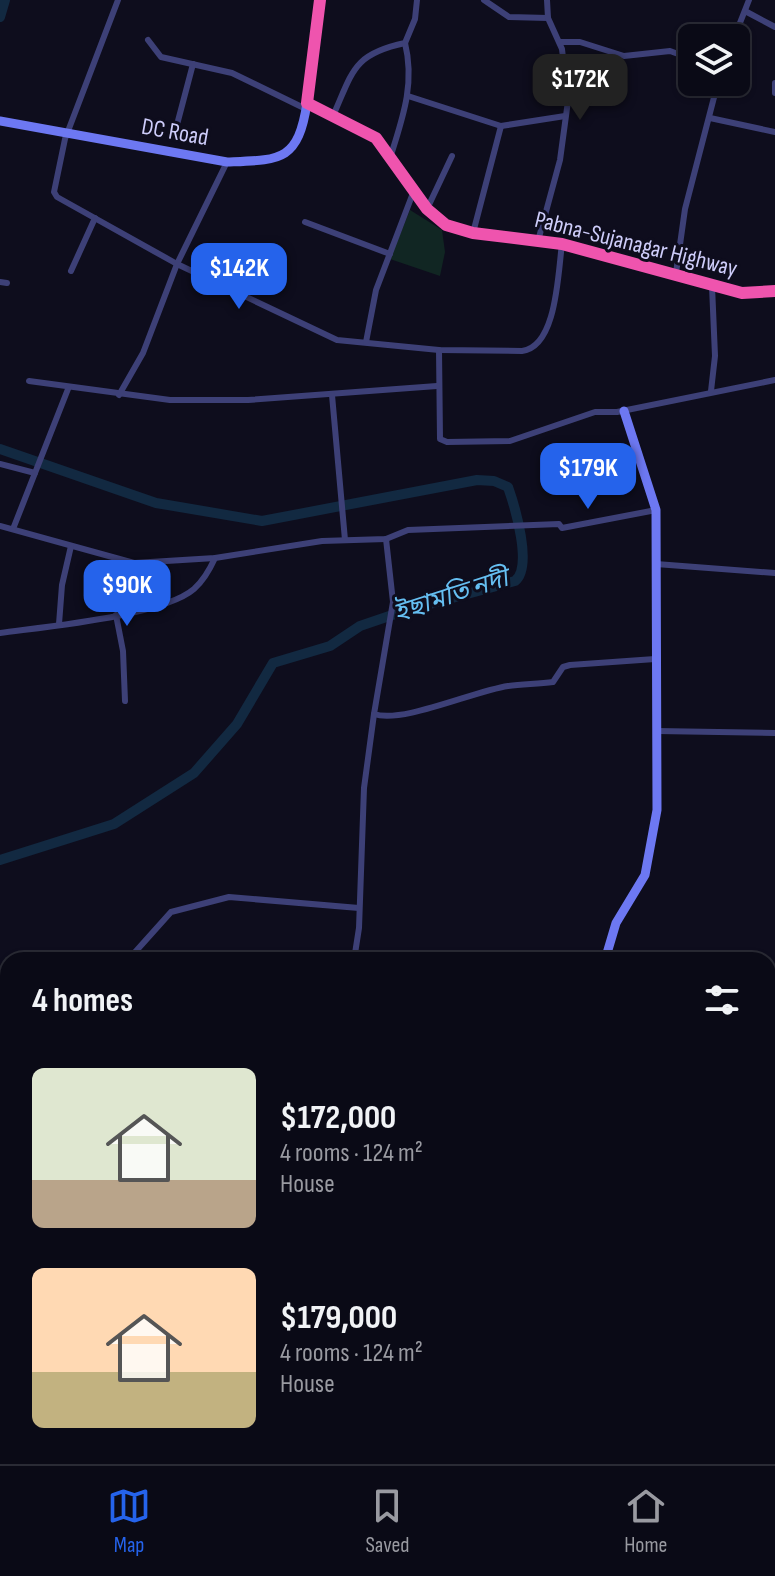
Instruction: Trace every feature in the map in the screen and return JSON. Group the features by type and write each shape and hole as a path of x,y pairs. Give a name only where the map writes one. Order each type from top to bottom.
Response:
{"highway":[{"path":"306,106 320,0"},
{"name":"Pabna-Sujanagar Highway","path":"306,106 376,138 427,209 446,225 473,233 562,244 742,293 775,291"}],"street":[{"path":"118,0 66,136 54,192 57,197 177,264 337,340 439,350 522,351 537,345 544,338 555,296 562,244"},
{"path":"391,155 408,96 410,62 405,43 415,19 417,0"},
{"path":"484,0 509,17 548,18"},
{"path":"538,241 560,160 568,101 560,42 548,18 547,0"},
{"path":"740,24 749,0"},
{"path":"745,11 775,27"},
{"path":"148,40 161,57 232,73 306,106"},
{"path":"560,42 580,42 624,56 670,51 678,54"},
{"path":"333,116 353,68 366,55 405,43"},
{"path":"174,136 193,64"},
{"path":"775,83 775,93"},
{"path":"408,96 501,126 565,116"},
{"path":"676,275 685,209 715,96"},
{"name":"DC Road","path":"0,121 66,136 227,162 263,161 289,154 304,125 306,106"},
{"path":"710,118 775,132"},
{"path":"473,233 501,126"},
{"path":"427,209 452,156"},
{"path":"119,395 143,353 177,264 227,162"},
{"path":"366,342 371,309 414,189"},
{"path":"71,271 95,218"},
{"path":"305,222 390,254"},
{"path":"711,391 715,356 712,286"},
{"path":"439,350 437,386 440,439 447,442 510,441 595,412 624,411 775,380"},
{"path":"29,381 68,389 170,400 248,400 437,386"},
{"path":"13,529 68,389"},
{"path":"332,395 345,540"},
{"path":"607,952 616,923 645,875 657,810 656,510 624,411"},
{"path":"0,464 35,473"},
{"path":"0,526 134,563 215,558 290,545 386,539 408,530 500,525 523,528 559,524 562,528 577,528 656,510"},
{"path":"355,952 364,788 393,602 386,539"},
{"path":"59,624 62,585 71,546"},
{"path":"0,633 116,615 165,603 192,591 215,558"},
{"path":"656,564 775,573"},
{"path":"116,615 123,651 125,701"},
{"path":"374,714 383,718 404,715 508,686 553,682 563,667 570,665 655,659"},
{"path":"657,731 775,733"},
{"path":"135,952 171,912 225,897 359,908"}],"green space":[{"path":"410,210 442,230 445,252 440,276 390,259"}],"waterway":[{"name":"ইছামতি নদী","path":"0,17 5,0"},
{"name":"ইছামতি নদী","path":"0,449 156,503 262,521 477,480 494,481 508,487 523,550 520,574 515,581 404,611 360,626 330,646 273,663 237,724 194,773 114,824 0,860"}]}
